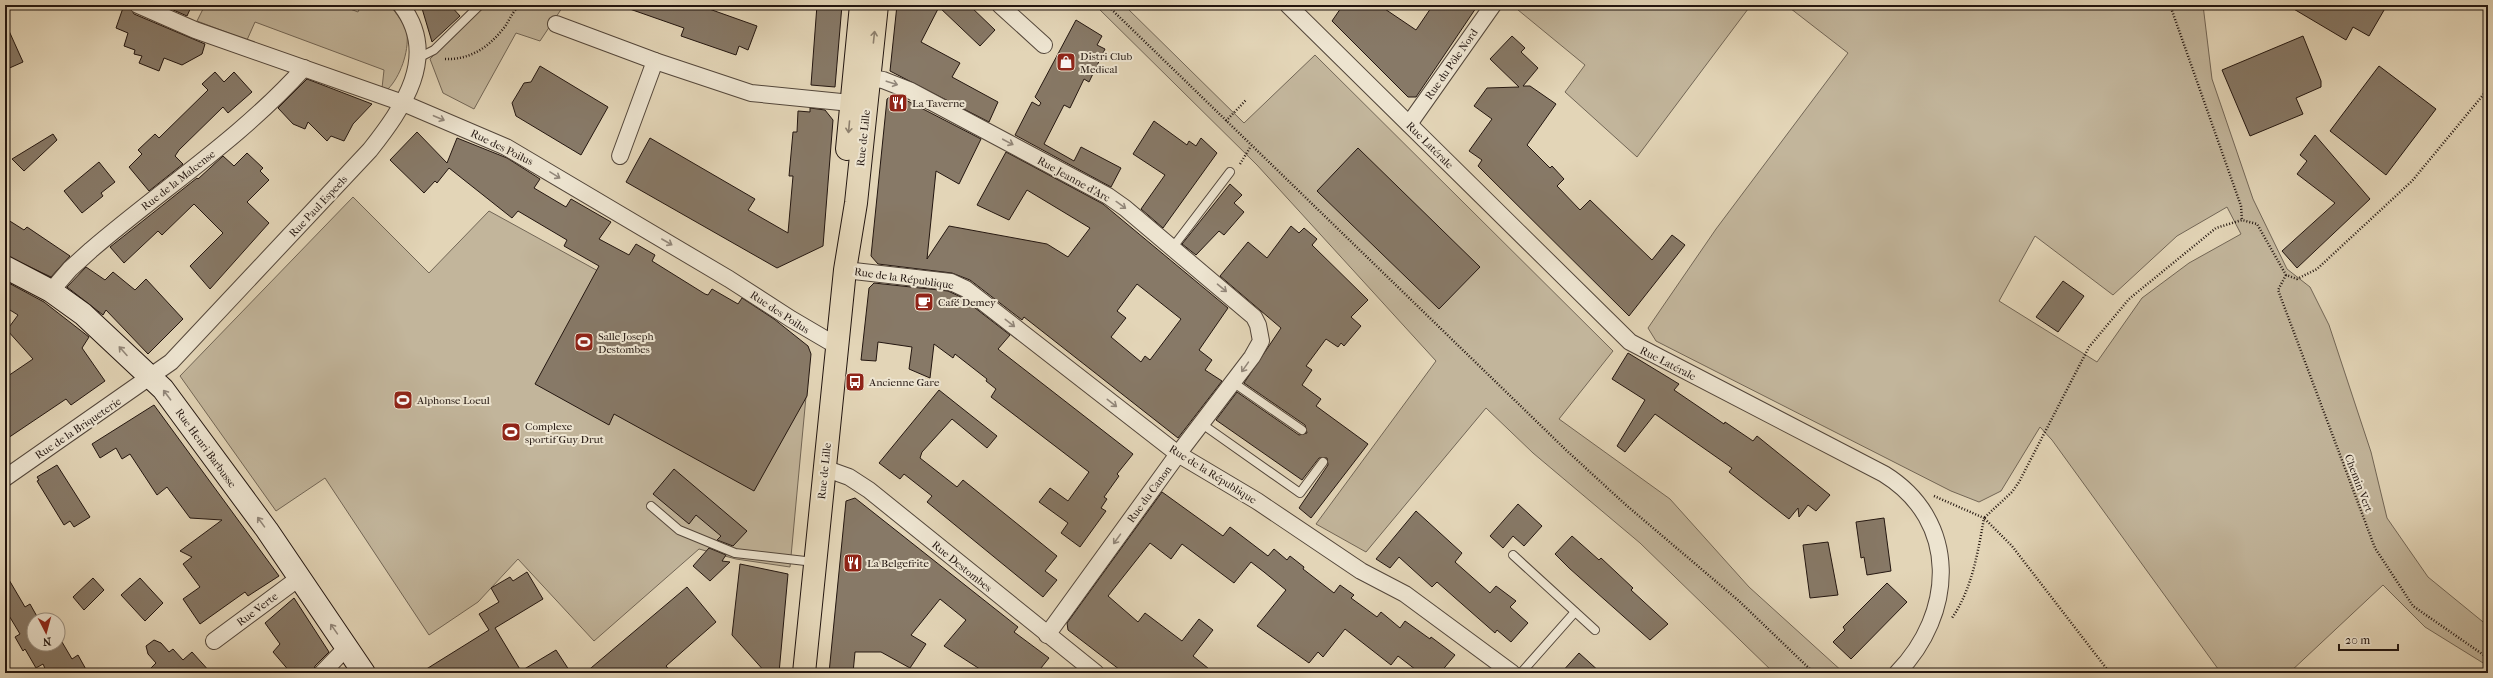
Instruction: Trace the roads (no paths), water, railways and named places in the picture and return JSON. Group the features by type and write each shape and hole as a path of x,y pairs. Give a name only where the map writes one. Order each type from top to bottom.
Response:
{"main road":[{"name":"Rue de Lille","path":"861,5 862,76"},
{"name":"Rue de Lille","path":"804,673 845,270 856,203 859,104 862,76 877,5"}],"street":[{"name":"Rue des Poilus","path":"138,5 181,24 403,103 506,147 729,278 790,320 837,346"},
{"name":"Rue Paul Espeels","path":"151,378 171,362 204,328 364,156 390,124 403,103 418,58 418,45 412,24 401,5"},
{"path":"1000,5 1044,45"},
{"name":"Rue Latérale","path":"1288,5 1637,348 1884,474 1909,494 1921,510 1934,536 1940,564 1940,593 1937,608 1926,635 1897,673"},
{"name":"Rue du Pôle Nord","path":"1409,124 1493,5"},
{"path":"556,24 655,61 751,93 859,104"},
{"path":"620,156 655,61"},
{"name":"Rue de la Malcense","path":"51,292 70,269 91,250 231,138 273,102 304,68"},
{"name":"Rue Jeanne d'Arc","path":"862,76 893,83 911,91 1108,196 1172,246 1247,310 1254,317 1261,333"},
{"name":"Rue Henri Barbusse","path":"5,267 51,292 83,314 166,393 253,511 364,673"},
{"name":"Rue de la République","path":"845,270 960,285 1178,454 1257,501 1361,571 1406,594 1512,673"},
{"name":"Rue du Canon","path":"1047,635 1178,454 1234,383 1258,348 1261,333"},
{"name":"Rue de la Briqueterie","path":"5,478 151,378"},
{"name":"Rue Destombes","path":"824,468 849,477 869,490 1096,673"},
{"name":"Rue Verte","path":"214,641 299,578"},
{"path":"322,673 346,647"}],"lane":[{"path":"418,58 434,50 480,5"},
{"path":"1172,246 1230,172"},
{"path":"1234,383 1302,430"},
{"path":"1202,424 1300,493 1323,462"},
{"path":"651,506 679,530 735,553 815,562"},
{"path":"1513,555 1595,630"},
{"path":"1521,673 1575,612"}],"place":[{"name":"Distri Club Medical","path":"1066,62"},
{"name":"La Taverne","path":"898,103"},
{"name":"Café Demey","path":"924,302"},
{"name":"Salle Joseph Destombes","path":"584,342"},
{"name":"Ancienne Gare","path":"855,382"},
{"name":"Alphonse Loeul","path":"403,400"},
{"name":"Complexe sportif Guy Drut","path":"511,432"},
{"name":"La Belgefrite","path":"853,563"}]}
